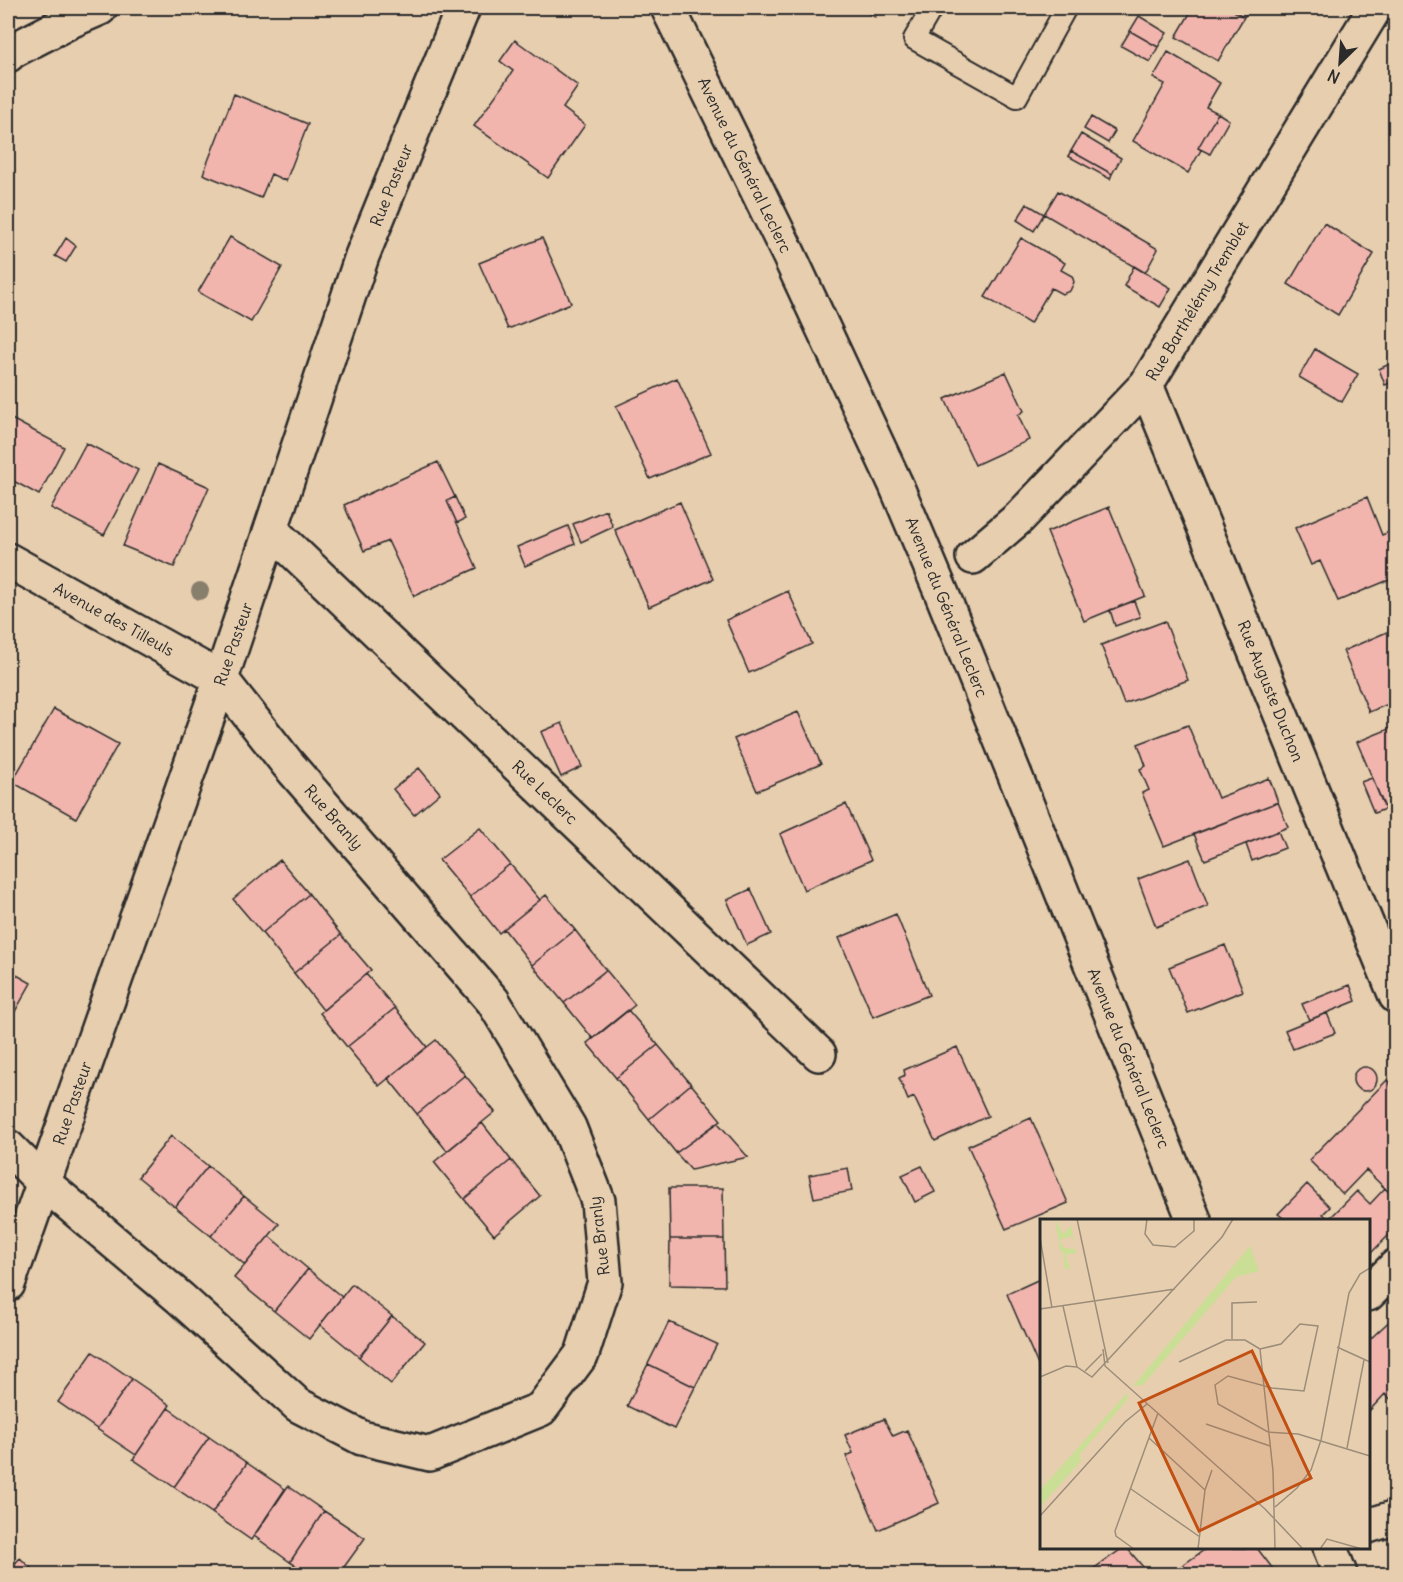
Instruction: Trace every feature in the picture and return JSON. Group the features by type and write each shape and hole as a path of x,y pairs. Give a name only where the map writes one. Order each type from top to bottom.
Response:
{"street":[{"path":"8,55 70,21 100,8"},
{"name":"Rue Pasteur","path":"8,1284 221,679 362,256 463,8"},
{"name":"Avenue du Général Leclerc","path":"668,8 784,244 896,485 1193,1219"},
{"name":"Rue Barthélémy Tremblet","path":"973,557 1020,517 1146,385 1375,8"},
{"name":"Rue Auguste Duchon","path":"1146,385 1395,996"},
{"name":"Rue Leclerc","path":"271,530 819,1054"},
{"name":"Avenue des Tilleuls","path":"8,560 221,679"},
{"name":"Rue Branly","path":"8,1147 44,1183 180,1298 297,1405 362,1438 430,1454 541,1409 582,1354 604,1282 598,1201 569,1127 493,1001 287,763 221,679"},
{"path":"1370,1292 1395,1266"},
{"path":"1370,1525 1395,1517"},
{"path":"1330,1549 1340,1575"}],"lane":[{"path":"932,8 914,39 1017,97 1066,8"}],"building":[{"path":"858,8 880,8 875,17"},
{"path":"1193,8 1229,8 1244,17 1218,61 1176,37"},
{"path":"1229,8 1250,8 1244,17"},
{"path":"1139,16 1167,33 1158,47 1130,31"},
{"path":"1130,31 1158,47 1150,62 1121,46"},
{"path":"515,40 578,86 563,108 585,125 548,178 474,126 513,71 500,61"},
{"path":"1168,52 1220,83 1206,107 1218,113 1198,148 1201,150 1188,173 1133,141 1165,84 1153,78"},
{"path":"234,94 308,124 286,181 271,174 261,198 203,174"},
{"path":"1218,113 1229,120 1210,154 1198,148"},
{"path":"1091,117 1115,131 1108,143 1084,129"},
{"path":"1081,134 1121,158 1112,174 1071,151"},
{"path":"1071,151 1112,174 1110,179 1068,156"},
{"path":"1058,191 1158,249 1145,273 1044,214"},
{"path":"1027,204 1044,214 1034,231 1017,220"},
{"path":"1324,223 1374,254 1338,315 1288,284"},
{"path":"230,237 282,267 251,322 198,292"},
{"path":"66,238 76,246 66,262 55,256"},
{"path":"542,238 571,303 508,329 479,263"},
{"path":"1021,238 1065,263 1061,270 1072,276 1074,282 1070,291 1062,294 1051,288 1030,324 985,297"},
{"path":"1134,266 1171,288 1160,307 1124,286"},
{"path":"1315,349 1358,374 1342,402 1299,377"},
{"path":"1396,361 1396,381 1385,385 1379,369"},
{"path":"1006,372 1024,411 1018,415 1029,440 975,465 945,399"},
{"path":"677,378 711,453 650,479 616,406"},
{"path":"8,417 64,447 39,495 8,478"},
{"path":"86,443 138,470 104,535 51,508"},
{"path":"438,462 455,497 447,501 477,568 414,596 388,541 364,551 344,505"},
{"path":"158,464 209,487 174,567 123,546"},
{"path":"455,497 465,519 457,523 447,501"},
{"path":"1367,497 1382,535 1396,529 1396,577 1338,601 1320,561 1311,565 1295,528"},
{"path":"680,502 713,579 649,607 615,530"},
{"path":"1109,507 1145,596 1084,621 1047,532"},
{"path":"606,510 613,527 581,542 573,524"},
{"path":"568,526 575,544 525,566 517,547"},
{"path":"788,591 812,644 749,673 726,620"},
{"path":"1134,601 1140,617 1115,626 1110,610"},
{"path":"1165,621 1188,680 1124,704 1101,645"},
{"path":"1394,629 1396,632 1396,701 1369,712 1343,651"},
{"path":"54,709 118,744 76,818 12,782"},
{"path":"798,712 821,764 757,791 734,739"},
{"path":"562,723 582,767 561,777 541,732"},
{"path":"1188,725 1218,798 1269,778 1278,802 1164,846 1142,793 1149,790 1140,769 1146,766 1138,744"},
{"path":"1396,726 1396,828 1394,829 1357,742"},
{"path":"419,768 440,793 414,815 393,789"},
{"path":"1372,778 1385,809 1374,813 1361,782"},
{"path":"1278,802 1288,827 1205,860 1194,834"},
{"path":"846,804 871,860 804,890 780,834"},
{"path":"480,828 510,864 470,897 439,860"},
{"path":"1278,831 1285,848 1252,861 1246,844"},
{"path":"1190,859 1208,906 1156,927 1138,879"},
{"path":"280,860 309,894 262,933 233,899"},
{"path":"510,864 540,900 499,933 470,897"},
{"path":"751,889 771,934 747,945 727,900"},
{"path":"309,894 341,935 294,973 262,933"},
{"path":"546,895 575,930 532,965 504,929"},
{"path":"896,914 929,995 873,1017 839,938"},
{"path":"575,930 606,970 564,1003 532,965"},
{"path":"341,935 371,970 323,1010 294,973"},
{"path":"1225,945 1243,991 1188,1013 1169,967"},
{"path":"8,970 31,983 8,1024"},
{"path":"606,970 635,1005 593,1039 564,1003"},
{"path":"366,974 395,1008 347,1047 320,1013"},
{"path":"1350,985 1356,1001 1309,1020 1302,1004"},
{"path":"395,1008 427,1047 379,1086 347,1047"},
{"path":"628,1010 658,1045 616,1078 587,1043"},
{"path":"1327,1013 1335,1033 1293,1049 1285,1030"},
{"path":"436,1040 465,1075 417,1114 388,1078"},
{"path":"658,1045 691,1084 649,1119 616,1078"},
{"path":"957,1047 988,1116 935,1141 914,1097 908,1100 899,1078 905,1075 904,1070"},
{"path":"1365,1067 1370,1068 1376,1074 1376,1084 1370,1090 1365,1091 1360,1090 1354,1084 1353,1079 1354,1074 1360,1068"},
{"path":"465,1075 495,1112 447,1151 417,1114"},
{"path":"1388,1079 1396,1099 1396,1199 1366,1170 1343,1194 1309,1160"},
{"path":"691,1084 721,1120 676,1153 649,1119"},
{"path":"1031,1118 1068,1203 1006,1229 968,1146"},
{"path":"482,1123 511,1160 464,1199 434,1162"},
{"path":"718,1123 748,1157 691,1170 676,1153"},
{"path":"171,1136 208,1166 175,1207 138,1177"},
{"path":"511,1160 540,1196 494,1235 464,1199"},
{"path":"208,1166 244,1196 211,1236 175,1207"},
{"path":"922,1166 935,1192 915,1202 902,1175"},
{"path":"848,1168 852,1191 814,1198 809,1175"},
{"path":"1307,1184 1330,1207 1323,1214 1329,1219 1285,1219 1278,1214"},
{"path":"669,1188 723,1188 724,1239 670,1239"},
{"path":"1385,1188 1396,1199 1396,1228 1370,1254 1370,1219 1329,1219 1357,1191 1370,1204"},
{"path":"244,1196 279,1224 245,1265 211,1236"},
{"path":"269,1236 308,1269 274,1311 234,1278"},
{"path":"670,1239 724,1239 725,1286 669,1285"},
{"path":"308,1269 342,1297 309,1339 274,1311"},
{"path":"1040,1279 1040,1370 1007,1294"},
{"path":"352,1284 392,1316 359,1357 320,1325"},
{"path":"1396,1315 1396,1404 1385,1394 1370,1410 1370,1339"},
{"path":"392,1316 425,1342 391,1384 359,1357"},
{"path":"669,1322 717,1344 695,1387 648,1364"},
{"path":"93,1352 132,1379 97,1429 58,1402"},
{"path":"648,1364 695,1387 674,1429 627,1406"},
{"path":"132,1379 170,1405 136,1455 97,1429"},
{"path":"168,1408 209,1437 174,1487 133,1459"},
{"path":"884,1419 893,1436 907,1430 939,1503 878,1530 846,1456 853,1453 845,1435"},
{"path":"209,1437 247,1463 212,1513 174,1487"},
{"path":"247,1463 285,1489 251,1540 212,1513"},
{"path":"288,1486 324,1511 290,1562 254,1536"},
{"path":"324,1511 365,1538 339,1574 309,1574 290,1562"},
{"path":"1122,1549 1128,1549 1149,1574 1086,1574"},
{"path":"1206,1549 1258,1549 1273,1569 1266,1574 1170,1574"},
{"path":"20,1558 37,1574 8,1574"}]}
